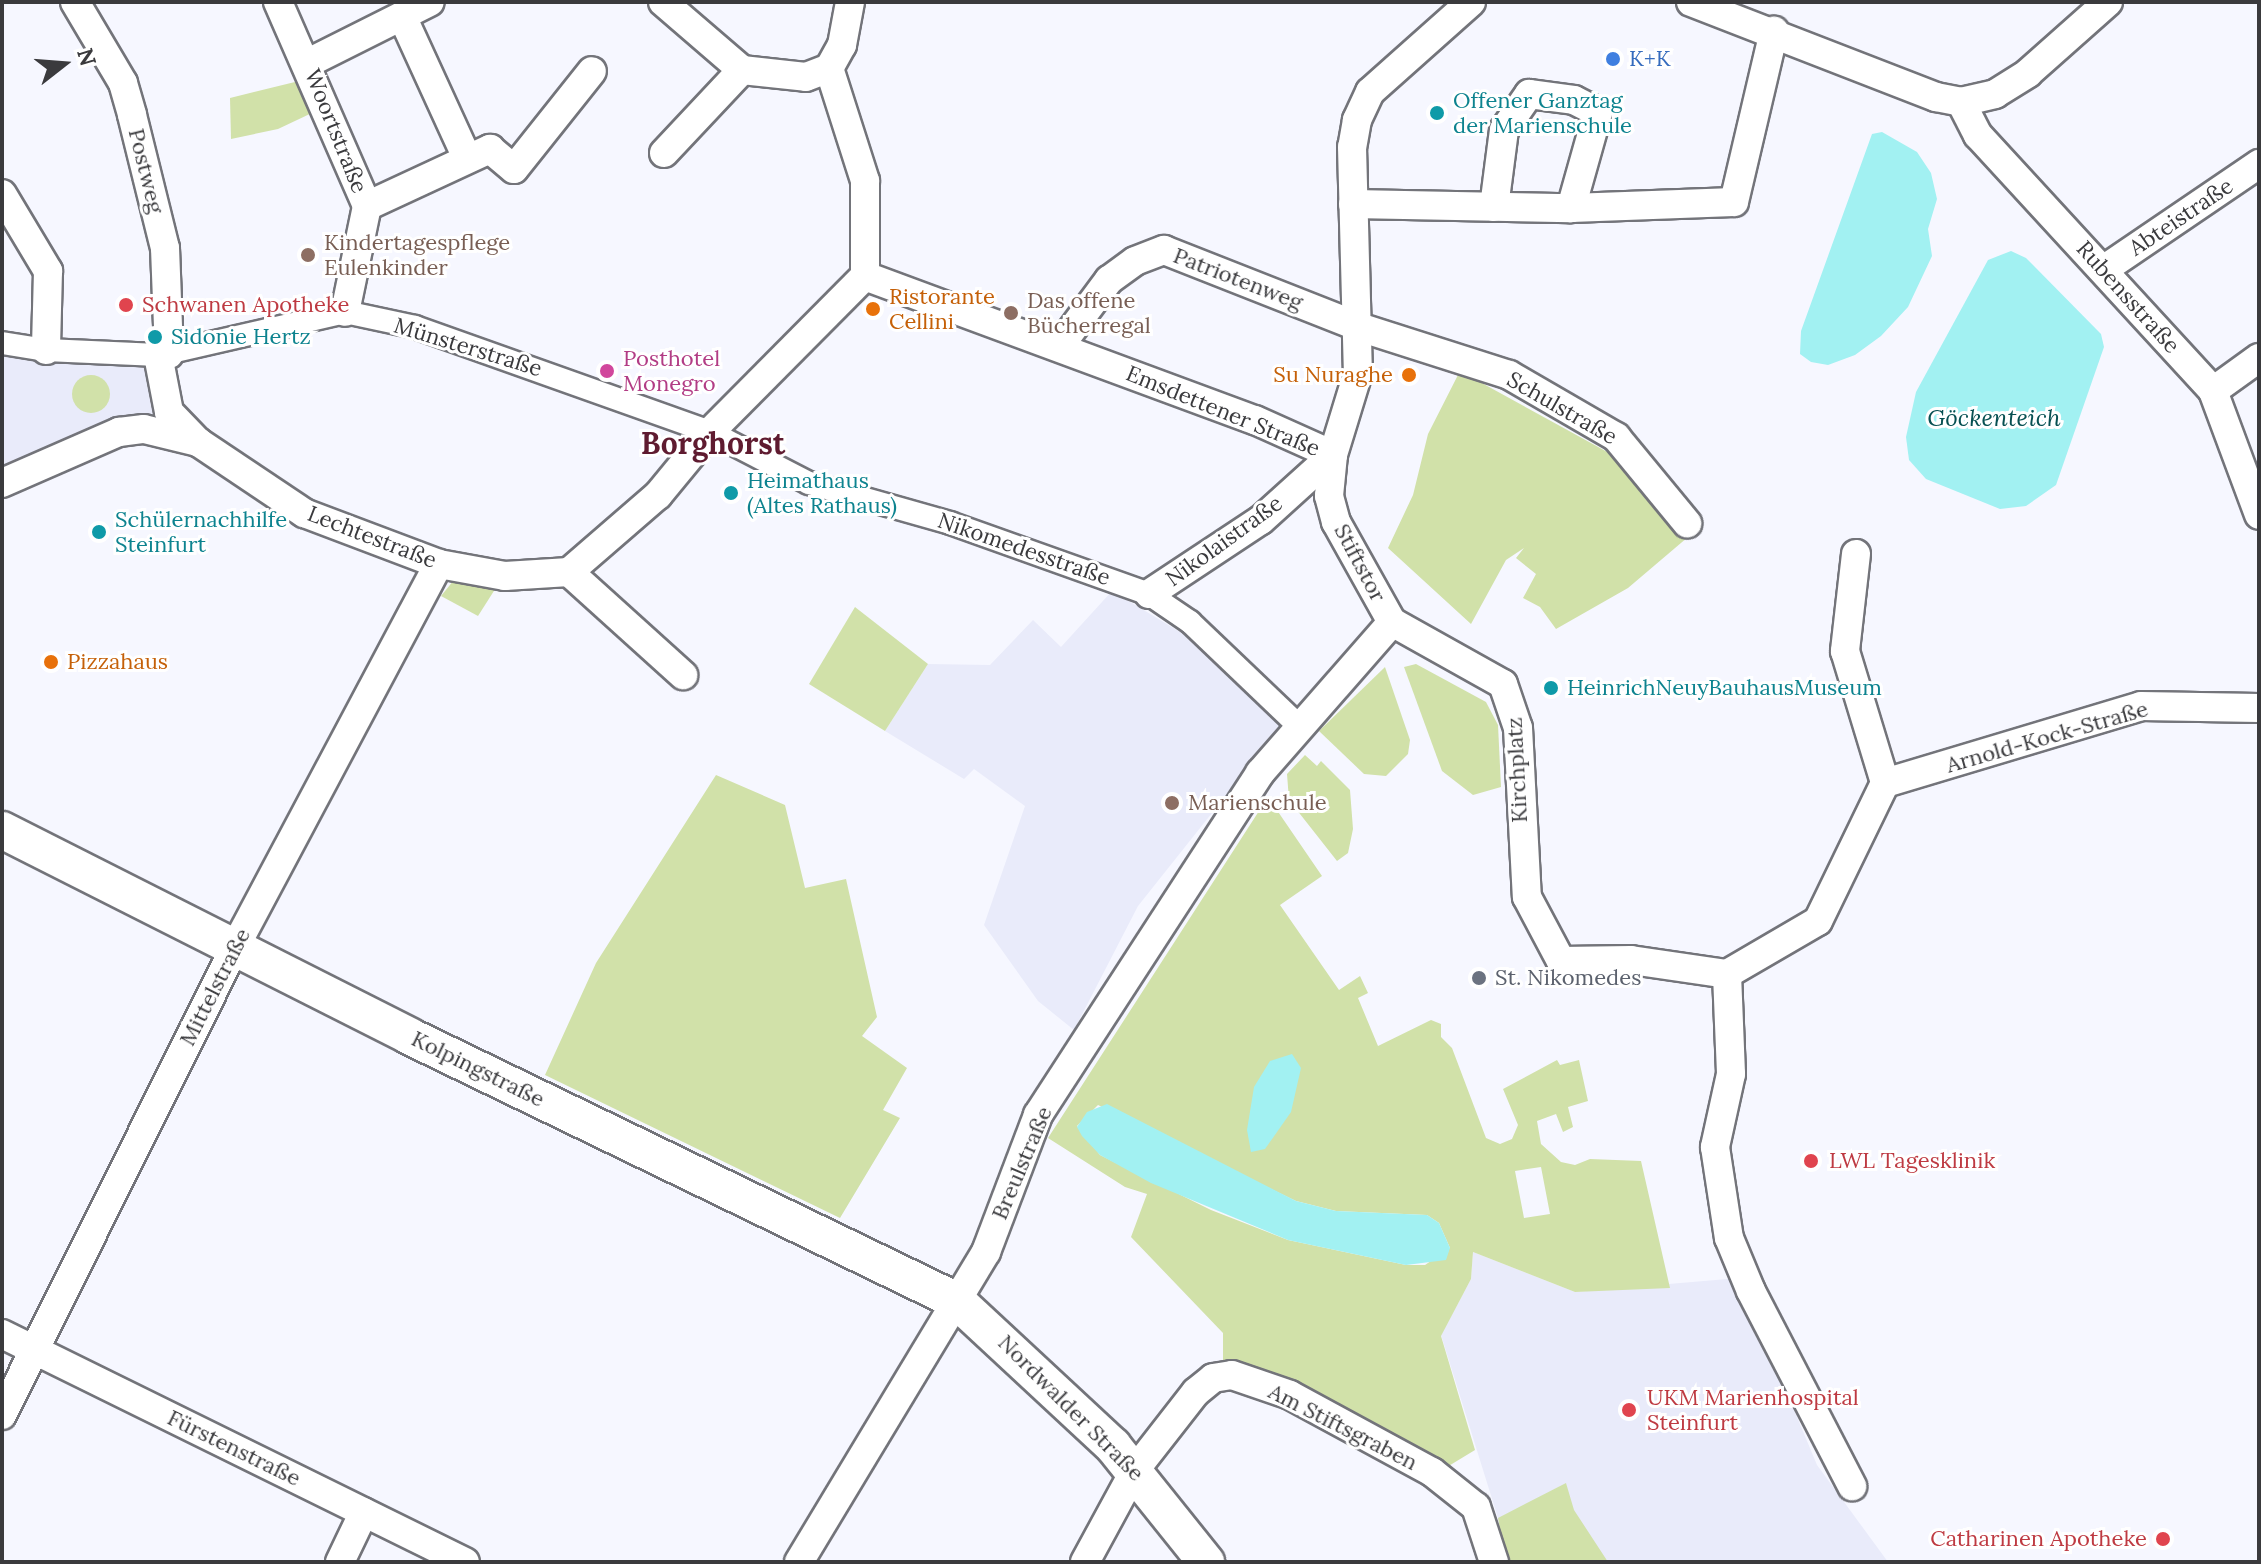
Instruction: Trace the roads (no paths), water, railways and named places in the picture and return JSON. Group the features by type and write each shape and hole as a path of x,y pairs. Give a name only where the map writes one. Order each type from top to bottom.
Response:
{"street":[{"name":"Postweg","path":"75,2 123,83 132,115 165,248 164,355"},
{"name":"Woortstraße","path":"278,2 308,63 367,206 345,312"},
{"path":"308,63 430,2"},
{"path":"663,2 742,70 806,77 829,68 842,45 850,2"},
{"name":"Emsdettener Straße","path":"865,276 1059,347 1333,455 1358,373 1352,147 1370,92 1471,2"},
{"path":"1691,2 1774,31 1936,97 1961,102 1995,94 2028,73 2108,2"},
{"path":"402,16 467,158"},
{"path":"1353,204 1571,208 1734,202 1774,31"},
{"path":"683,675 569,572 658,495 710,432 865,276 865,181 829,68"},
{"path":"664,153 742,70"},
{"path":"367,206 490,149 514,169 592,71"},
{"path":"1494,207 1504,130 1529,94 1574,100 1598,112 1571,208"},
{"name":"Rubensstraße","path":"1961,102 1978,135 2213,391 2259,515"},
{"name":"Abteistraße","path":"2103,270 2259,164"},
{"path":"2,194 48,271 46,350"},
{"name":"Patriotenweg","path":"1059,347 1109,280 1135,261 1164,250 1359,327"},
{"name":"Münsterstraße","path":"2,343 46,350 164,355 345,312 415,327 542,369 710,432"},
{"name":"Schulstraße","path":"1359,327 1509,375 1616,437 1687,523"},
{"name":"Lechtestraße","path":"164,355 169,412 198,442 304,513 439,564 505,576 569,572"},
{"path":"2213,391 2259,358"},
{"path":"2,483 119,432 144,429 198,442"},
{"name":"Nikomedesstraße","path":"710,432 809,483 964,527 1149,594 1190,622 1301,728"},
{"name":"Nikolaistraße","path":"1149,594 1261,520 1333,455"},
{"name":"Stiftstor","path":"1333,455 1329,496 1336,522 1392,622"},
{"path":"1852,1486 1751,1291 1729,1238 1715,1147 1731,1074 1727,974 1818,921 1885,783 1845,651 1856,554"},
{"name":"Mittelstraße","path":"2,1415 234,949 439,564"},
{"path":"1301,728 1392,622"},
{"name":"Kirchplatz","path":"1392,622 1503,684 1518,728 1527,897 1561,961 1631,960 1727,974"},
{"name":"Arnold-Kock-Straße","path":"1885,783 2141,706 2259,708"},
{"name":"Breulstraße","path":"799,1562 986,1252 1038,1115 1260,773 1301,728"},
{"name":"Kolpingstraße","path":"2,830 234,949 957,1301"},
{"name":"Nordwalder Straße","path":"957,1301 1044,1377 1135,1470 1206,1562"},
{"name":"Fürstenstraße","path":"2,1334 465,1562"},
{"name":"Am Stiftsgraben","path":"1085,1562 1135,1470 1196,1392 1213,1378 1232,1375 1290,1395 1432,1472 1476,1507 1494,1562"},
{"path":"340,1562 364,1512"}],"water":[{"path":"1882,132 1917,152 1931,173 1937,199 1928,229 1932,256 1908,307 1881,336 1855,355 1828,365 1811,362 1800,354 1801,331 1872,134"},
{"name":"Göckenteich","path":"2011,251 2026,258 2101,334 2104,347 2056,485 2026,506 2000,509 1926,479 1909,460 1906,437 1916,392 1988,260"},
{"path":"1292,1054 1301,1068 1291,1112 1265,1149 1251,1152 1247,1130 1254,1087 1270,1061"},
{"path":"1107,1104 1296,1201 1336,1211 1427,1215 1439,1223 1450,1248 1446,1260 1406,1265 1288,1240 1151,1183 1100,1155 1082,1136 1077,1127 1087,1112"}],"place":[{"name":"K+K","path":"1613,59"},
{"name":"Offener Ganztag der Marienschule","path":"1437,113"},
{"name":"Kindertagespflege Eulenkinder","path":"308,255"},
{"name":"Schwanen Apotheke","path":"126,305"},
{"name":"Ristorante Cellini","path":"873,309"},
{"name":"Das offene Bücherregal","path":"1011,313"},
{"name":"Sidonie Hertz","path":"155,337"},
{"name":"Posthotel Monegro","path":"607,371"},
{"name":"Su Nuraghe","path":"1409,375"},
{"name":"Heimathaus (Altes Rathaus)","path":"731,493"},
{"name":"Schülernachhilfe Steinfurt","path":"99,532"},
{"name":"Pizzahaus","path":"51,662"},
{"name":"HeinrichNeuyBauhausMuseum","path":"1551,688"},
{"name":"Marienschule","path":"1172,803"},
{"name":"St. Nikomedes","path":"1479,978"},
{"name":"LWL Tagesklinik","path":"1811,1161"},
{"name":"UKM Marienhospital Steinfurt","path":"1629,1410"},
{"name":"Catharinen Apotheke","path":"2163,1539"}],"district":[{"name":"Borghorst","path":"713,443"}]}
